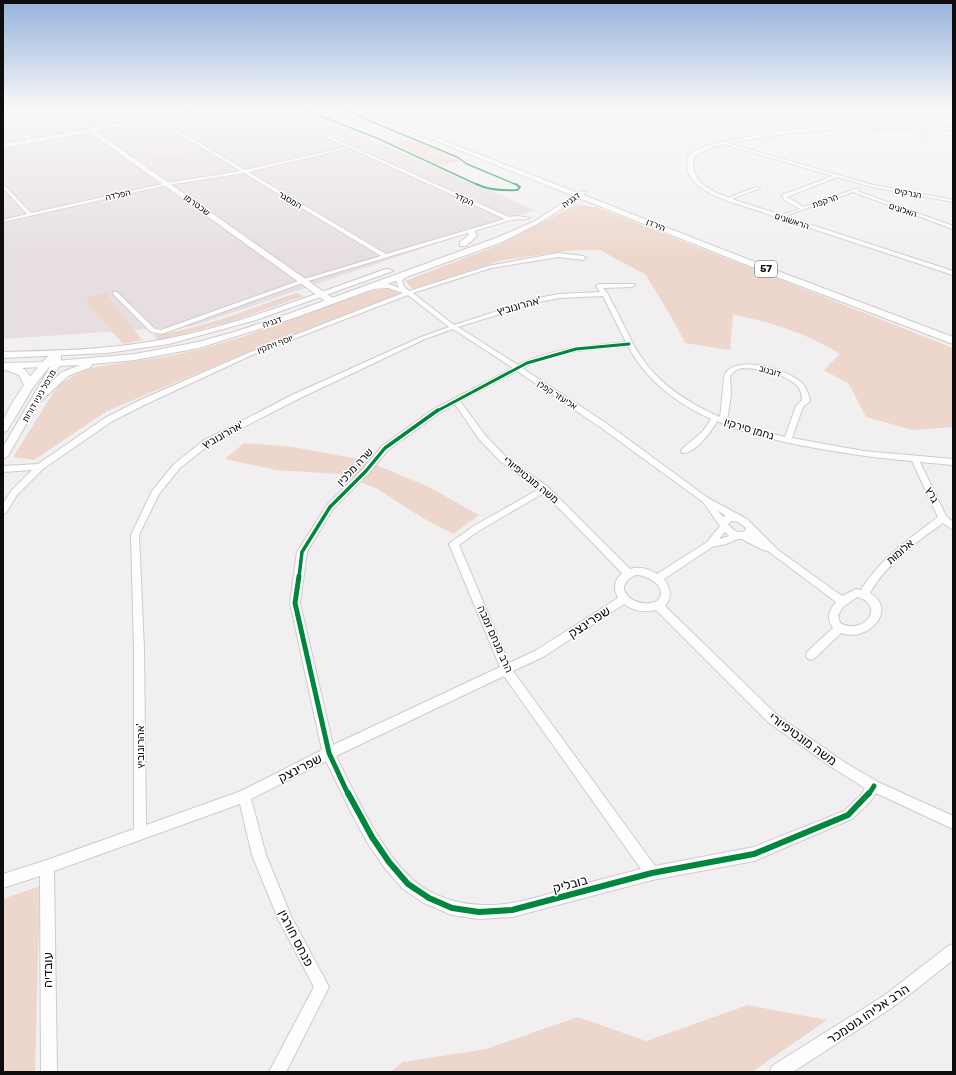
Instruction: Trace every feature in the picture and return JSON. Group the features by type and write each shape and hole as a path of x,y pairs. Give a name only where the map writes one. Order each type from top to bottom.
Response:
{"highway":[{"name":"הירדן","path":"485,159 917,324 953,335"},
{"name":"הירדן","path":"493,159 795,281 953,340"},
{"path":"532,178 558,191 561,197 558,201"},
{"path":"567,203 580,201 606,206"}],"main road":[{"name":"דגניה","path":"3,355 105,350 168,341 236,323 463,244 528,218 558,201 578,194"},
{"name":"דגניה","path":"3,366 108,360 162,353 199,345 284,318 517,232 537,222 567,203 578,194"},
{"path":"463,244 473,236 471,231"},
{"path":"37,399 65,374 108,360"},
{"path":"3,366 16,369 23,373 29,385"}],"street":[{"name":"שכטרמן","path":"132,159 331,301"},
{"name":"המסגר","path":"223,159 384,256"},
{"name":"הפלדה","path":"3,221 167,184 244,172 299,159"},
{"name":"הקדר","path":"378,159 509,219"},
{"name":"הראשונים","path":"690,159 689,167 692,177 702,187 727,199 953,273"},
{"name":"הנרקיס","path":"780,159 868,185 953,201"},
{"path":"804,209 786,199 784,196 837,176"},
{"path":"3,185 30,215"},
{"name":"הרקפת","path":"781,217 868,185"},
{"path":"727,199 758,188"},
{"name":"האלונים","path":"854,191 953,228"},
{"path":"115,293 153,332 162,332 303,281 509,219 517,217 528,218"},
{"name":"יוסף ויתקין","path":"3,511 14,493 40,467 108,420 130,408 250,354 408,293 454,277 509,262 553,255 583,258"},
{"path":"405,274 399,281 408,293"},
{"path":"605,294 599,286 632,285"},
{"name":"אליעזר קפלן","path":"369,287 389,286 408,293 453,327 482,344 517,369 603,425 705,500 738,518"},
{"name":"אהרונוביץ'","path":"140,833 139,649 135,535 155,493 176,466 206,443 295,397 383,356 453,327 503,310 552,297 605,294"},
{"name":"נחמן סירקין","path":"605,294 611,302 629,344 638,359 661,384 676,397 714,418 764,436 851,452 915,460 953,462"},
{"name":"שרה מלכין","path":"330,753 295,603 302,552 330,507 366,471 385,448 402,435 456,400 517,369 552,355 576,349 629,344"},
{"name":"מרסל ניניו דורות","path":"3,456 57,364 57,353"},
{"name":"מרסל ניניו דורות","path":"3,430 29,385 44,364 57,353"},
{"name":"דובנוב","path":"723,422 727,394 726,378 728,372 733,368 740,366 753,366 771,370 786,376 798,384 805,392 806,401 800,406 791,427 788,440"},
{"name":"משה מונטיפיורי","path":"456,400 482,437 503,459 545,489 628,573"},
{"path":"685,450 701,440 710,429 714,418"},
{"name":"גרץ","path":"915,460 943,518 953,527"},
{"path":"3,469 40,467"},
{"name":"הרב מנחם זמבה","path":"545,489 477,528 454,544 507,670 652,873"},
{"name":"אליעזר קפלן","path":"705,500 714,514 724,525"},
{"path":"658,578 710,544 724,525 724,521 729,518 738,518 746,522 750,528 775,552 841,601"},
{"name":"אלומות","path":"864,594 870,582 896,552 943,518"},
{"path":"724,525 728,532 775,552"},
{"path":"710,544 726,541 749,533 750,528"},
{"path":"643,571 658,578 663,583 666,590 666,596 663,602 658,606 644,609 630,604 620,594 618,587 619,581 628,573 643,571"},
{"path":"856,593 864,594 871,598 875,603 878,610 875,617 867,627 861,630 851,632 840,628 836,624 833,616 841,601 856,593"},
{"name":"שפרינצק","path":"3,880 47,867 244,796 330,753 539,654 624,599"},
{"name":"משה מונטיפיורי","path":"658,606 773,719 840,766 874,786 953,823"},
{"path":"811,655 840,628"},
{"name":"בובליק","path":"330,753 355,808 372,838 389,862 408,884 429,898 452,908 479,912 512,910 652,873 754,854 848,815 865,799 874,786"},
{"name":"פנחס חורגין","path":"244,796 260,855 286,921 322,987 277,1072"},
{"name":"עובדיה","path":"47,867 49,1072"},
{"name":"הרב אליהו גוטמכר","path":"778,1072 838,1036 920,980 953,951"}],"shaded area":[{"path":"3,159 416,159 535,210 193,326 3,339"},
{"path":"155,159 187,159 192,162 179,165 169,160 159,162"},
{"path":"424,159 456,159 460,161 440,166"},
{"path":"576,205 596,207 953,348 953,427 913,430 866,417 849,384 824,370 840,354 815,340 788,329 733,315 730,350 685,343 646,275 600,250 573,250 503,260 413,289 405,281 499,245"},
{"path":"385,289 393,290 399,294 251,351 107,411 34,460 13,457 59,384 83,371 100,366 164,357 202,349 242,337 370,291"},
{"path":"106,293 142,340 123,344 91,307 86,297"},
{"path":"296,293 304,296 229,322 158,340 153,335 207,323"},
{"path":"244,443 293,447 364,460 427,486 479,515 453,534 421,517 376,488 339,474 276,470 225,459"},
{"path":"40,886 35,1072 3,1072 3,899"},
{"path":"748,1005 827,1020 752,1072 390,1072 403,1062 486,1049 578,1017 646,1041"}],"cycle path":[{"path":"423,159 483,187 505,191 517,190 520,187 515,183 467,164 460,159"},
{"path":"629,344 576,349 527,363 435,412 385,448 366,471 330,507 302,552 295,603 329,753 355,808 389,862 408,884 429,898 452,908 479,912 512,910 652,873 754,854 848,815 865,799 874,786"}]}
